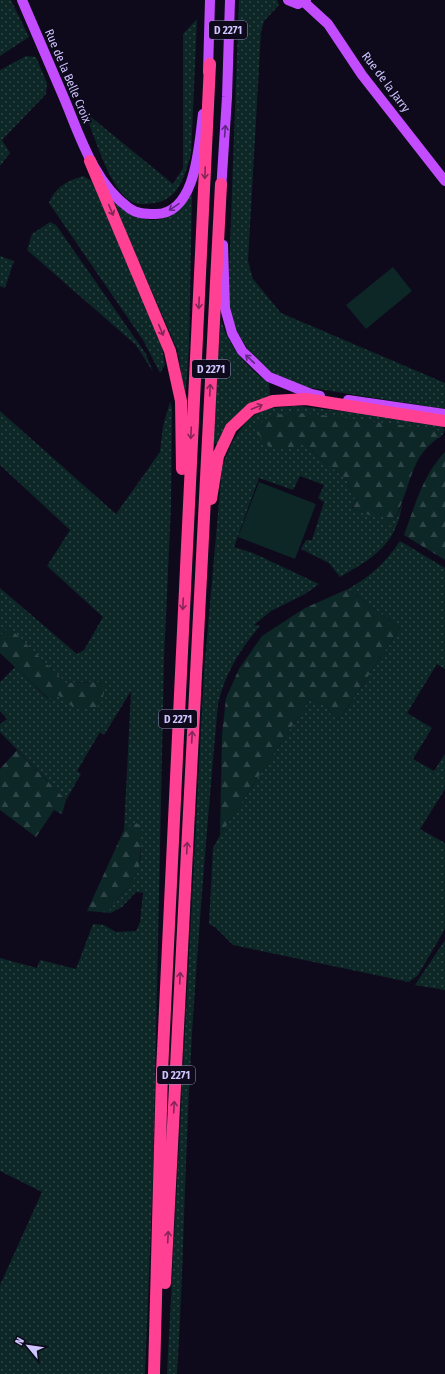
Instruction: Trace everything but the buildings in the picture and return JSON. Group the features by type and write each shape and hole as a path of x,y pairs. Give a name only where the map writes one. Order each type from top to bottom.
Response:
{"highway":[{"name":"D 2271","path":"154,1374 162,1072 184,575 210,64"},
{"path":"90,161 170,351 181,401 184,575"},
{"name":"D 2271","path":"158,1374 167,1241 221,184"},
{"path":"201,555 218,456 231,428 251,409 273,401 306,400 445,420"}],"main road":[{"name":"Rue de la Belle Croix","path":"22,0 90,161 116,197 130,209 143,214 159,214 171,209 188,193 195,168 210,64"},
{"name":"D 2271","path":"210,0 210,64"},
{"name":"D 2271","path":"221,184 227,97 230,0"},
{"name":"Rue de la Jarry","path":"288,0 298,4 305,1 328,24 362,75 445,181"},
{"path":"221,184 224,308 232,333 242,352 269,377 311,394 445,414"}],"green space":[{"path":"0,0 11,0 29,37 0,56"},
{"path":"239,0 277,0 279,5 264,21 261,32 248,261 253,279 281,313 445,383 445,409 299,386 271,372 249,351 233,325 228,300"},
{"path":"197,19 191,154 186,170 180,185 175,192 163,201 143,204 134,203 124,196 111,177 87,119 91,117 173,184 183,168 183,34"},
{"path":"26,56 36,57 47,83 46,94 2,140 10,153 0,166 0,70"},
{"path":"83,176 92,181 162,347 165,365 160,373 143,340 49,203 62,185"},
{"path":"192,193 189,351 185,399 178,351 111,198 138,215 146,219 153,220 173,214 184,204"},
{"path":"50,222 56,225 146,354 153,372 136,345 27,250 32,234"},
{"path":"0,256 14,261 5,288 0,286"},
{"path":"393,267 412,291 366,329 346,305"},
{"path":"221,319 228,338 239,355 253,370 269,383 270,396 217,444 212,443"},
{"path":"170,402 172,408 171,506 164,659 153,1177 145,1374 0,1374 0,1285 42,1192 0,1171 0,958 37,968 40,960 76,969 93,924 104,925 116,932 136,931 140,922 143,893 136,892 122,907 111,913 109,909 133,879 138,870 140,861 139,839 136,823 124,830 131,691 104,735 100,732 77,771 81,774 66,800 0,732 0,724 7,719 0,711 0,682 15,667 48,699 57,694 99,682 66,683 9,627 0,636 0,588 77,654 84,650 103,617 47,566 70,530 0,465 0,411 116,514 160,452 163,426"},
{"path":"297,406 438,422 445,430 441,437 438,438 438,430 306,443 316,455 346,479 353,497 358,499 352,508 381,513 394,520 402,505 399,519 394,530 381,549 363,563 340,577 329,563 301,549 306,540 312,540 324,502 318,498 324,485 300,476 293,490 259,478 234,547 253,553 319,584 305,594 271,611 254,625 260,626 234,662 225,682 218,704 192,1034 177,1374 167,1374 204,671 222,468 234,440 246,423 254,416 262,411 272,408"},
{"path":"280,414 314,414 438,430 438,438 427,447 414,468 404,498 388,528 381,513 375,517 352,509 358,499 353,497 346,479 316,455 306,443 293,449 269,447 254,429 266,419"},
{"path":"445,452 445,560 404,535 425,480 437,461"},
{"path":"259,482 316,504 295,559 238,537"},
{"path":"400,541 445,568 445,669 437,664 407,713 432,728 413,759 434,771 445,754 445,789 420,829 445,843 445,929 418,975 409,982 233,945 215,927 209,924 213,848 220,835 310,699 328,707 331,715 339,720 400,628 348,589 377,568 389,556"},
{"path":"348,589 400,628 339,720 331,715 328,707 310,699 220,835 222,734 226,698 239,669 262,636 305,608"},
{"path":"9,627 66,683 99,682 105,688 102,701 95,709 75,709 57,694 49,699 0,653 0,636"},
{"path":"17,750 66,800 62,814 54,810 36,837 0,810 0,769"},
{"path":"136,823 142,826 139,869 131,883 109,909 111,913 87,911 124,830"},
{"path":"445,940 445,990 415,985"}]}
